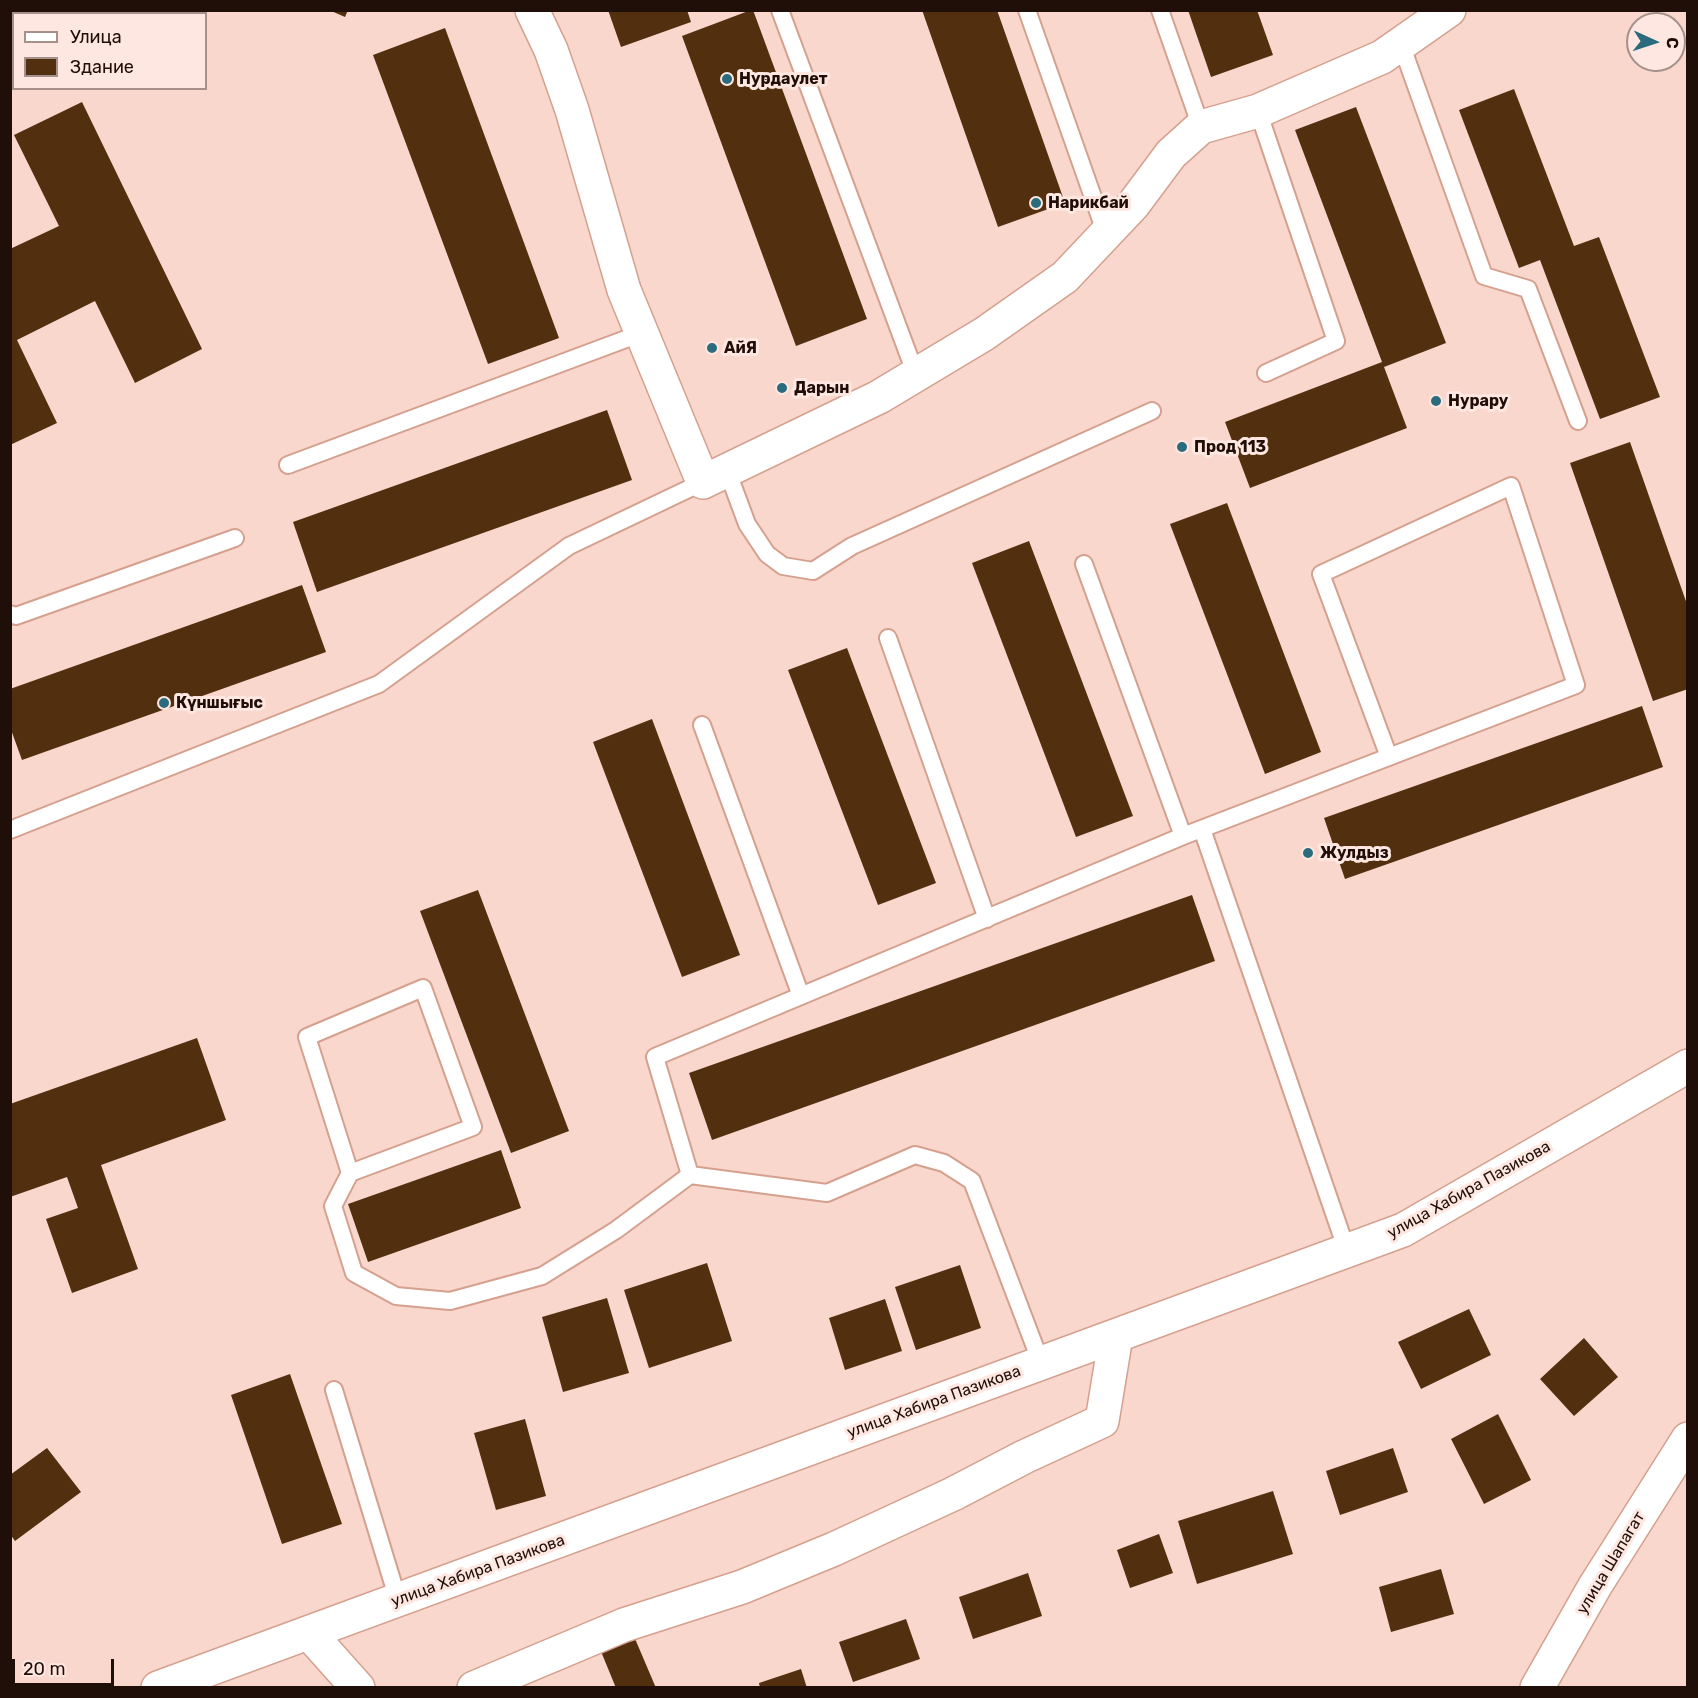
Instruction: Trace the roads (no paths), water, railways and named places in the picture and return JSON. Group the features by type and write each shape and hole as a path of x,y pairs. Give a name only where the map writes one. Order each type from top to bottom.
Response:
{"street":[{"path":"532,10 552,50 572,110 624,290 642,333 715,476 879,397 984,334 1065,277 1133,205 1171,154 1201,127 1258,111 1382,57 1449,10"},
{"name":"улица Хабира Пазикова","path":"158,1688 1403,1230 1688,1066"},
{"path":"474,1688 624,1624 742,1587 834,1549 1102,1421 1116,1336"},
{"name":"улица Шапагат","path":"1537,1688 1595,1587 1688,1439"},
{"path":"309,1634 358,1688"}],"lane":[{"path":"780,10 916,375"},
{"path":"1027,10 1106,234"},
{"path":"1160,10 1201,127"},
{"path":"1401,44 1484,276 1528,289 1578,422"},
{"path":"1258,111 1336,340 1266,373"},
{"path":"288,465 642,333"},
{"path":"10,830 380,684 569,546 715,476 767,554 783,566 813,571 852,546 1152,411"},
{"path":"690,1175 655,1057 1184,836 1576,685 1511,486 1321,574 1389,757"},
{"path":"10,614 16,616 235,538"},
{"path":"1084,564 1184,836"},
{"path":"888,638 987,919"},
{"path":"702,725 801,996"},
{"path":"1202,829 1347,1251"},
{"path":"350,1173 307,1037 423,988 473,1127 350,1173 333,1206 354,1273 396,1296 450,1301 542,1276 616,1230 690,1175 827,1193 915,1155 944,1163 972,1181 1041,1363"},
{"path":"334,1390 398,1600"}],"place":[{"name":"Нурдаулет","path":"727,79"},
{"name":"Нарикбай","path":"1036,203"},
{"name":"АйЯ","path":"712,348"},
{"name":"Дарын","path":"782,388"},
{"name":"Нурару","path":"1436,401"},
{"name":"Прод 113","path":"1182,447"},
{"name":"Күншығыс","path":"164,703"},
{"name":"Жулдыз","path":"1308,853"}]}
